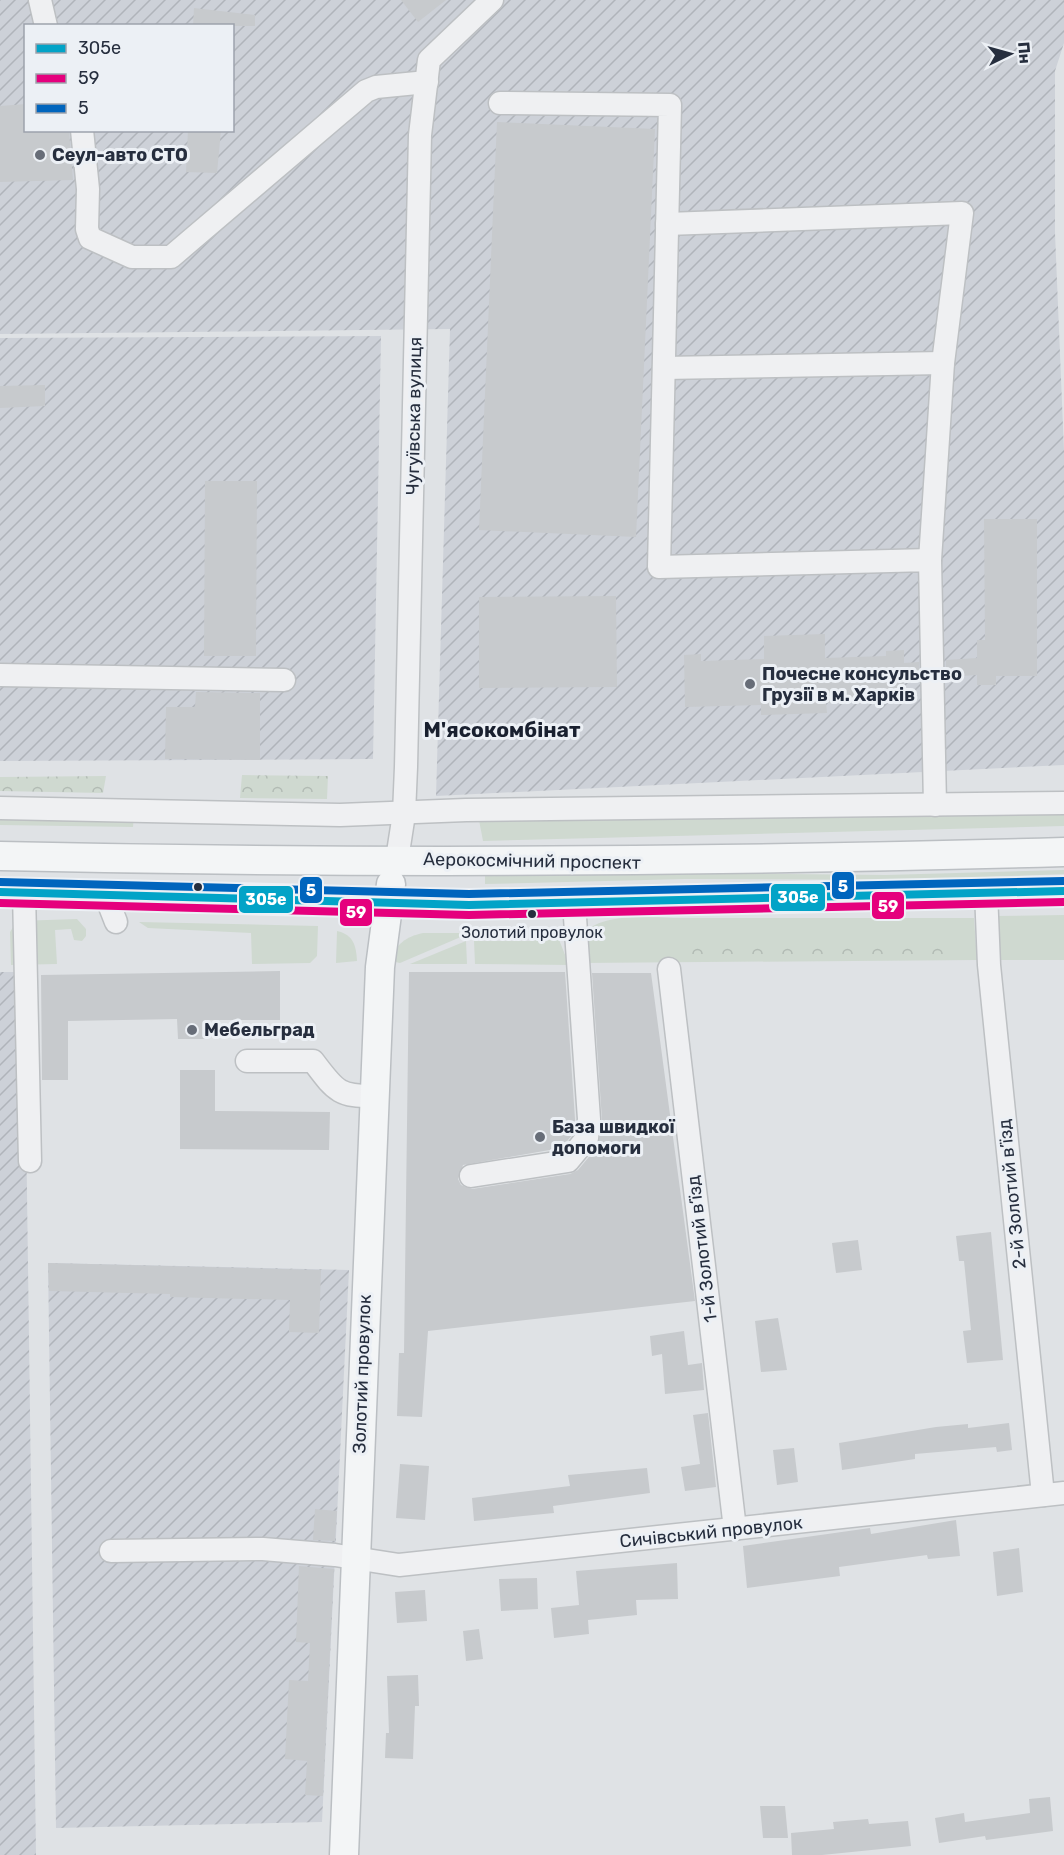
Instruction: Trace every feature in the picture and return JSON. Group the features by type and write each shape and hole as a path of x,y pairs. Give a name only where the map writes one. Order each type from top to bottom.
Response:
{"main road":[{"name":"Аерокосмічний проспект","path":"0,856 216,861 397,859 665,862 1064,852"},
{"name":"Золотий провулок","path":"344,1855 380,967 387,901 397,859"},
{"path":"12,892 469,905 1064,891"}],"street":[{"path":"40,0 46,24"},
{"name":"Чугуївська вулиця","path":"397,859 404,814 420,135 429,60 492,0"},
{"path":"82,132 88,189 87,229 90,238 132,257 171,258 366,91 376,87 427,82"},
{"path":"500,103 670,105 659,567 930,560"},
{"path":"667,224 962,213 943,363 930,560 935,805"},
{"path":"664,368 943,363"},
{"path":"0,675 285,680"},
{"path":"0,808 404,814 466,810 1064,803"},
{"path":"12,892 30,1161"},
{"name":"2-й Золотий в’їзд","path":"986,892 989,965 1054,1494"},
{"path":"105,894 116,922"},
{"path":"471,1176 568,1161 587,1138 589,1119 574,903"},
{"name":"1-й Золотий в’їзд","path":"669,969 735,1529"},
{"path":"247,1061 313,1061 328,1081 348,1097 375,1096"},
{"name":"Сичівський провулок","path":"111,1551 263,1549 357,1558 399,1565 1054,1494"}],"shaded area":[{"path":"0,0 1064,0 1064,43 1055,71 1055,233 1064,451 1064,765 436,796 450,329 0,334"},
{"path":"381,336 373,759 0,761 0,338"},
{"path":"0,972 24,972 36,1855 0,1855"},
{"path":"48,1263 349,1270 322,1822 56,1828"}],"green space":[{"path":"242,775 328,776 327,799 240,798"},
{"path":"106,776 103,793 0,791 0,777"},
{"path":"1064,807 1064,826 483,841 479,820"},
{"path":"0,814 134,815 133,827 0,825"},
{"path":"1064,870 1064,874 912,880 685,879 485,884 485,875 678,873 886,875"},
{"path":"1064,915 1064,960 996,960 994,916"},
{"path":"627,917 974,918 977,960 582,963 580,937 589,928 600,923"},
{"path":"77,919 86,929 86,936 82,941 74,940 71,929 55,930 57,964 11,965 10,932 17,921"},
{"path":"139,922 318,926 317,956 310,963 252,964 251,933 148,928"},
{"path":"550,928 558,937 569,965 475,964 474,941 534,941"},
{"path":"337,931 351,938 357,961 336,963"},
{"path":"423,933 463,933 463,936 400,963 391,961 402,942"},
{"path":"466,941 467,964 410,964"},
{"path":"961,943 962,956 681,959 687,944"}],"building":[{"path":"401,0 446,0 418,22"},
{"path":"194,8 255,15 255,26 193,24"},
{"name":"Сеул-авто СТО","path":"24,104 24,132 69,132 73,180 0,182 0,106"},
{"path":"497,122 655,129 636,537 479,530"},
{"path":"188,132 221,132 217,173 186,172"},
{"path":"45,385 45,406 0,408 0,386"},
{"path":"205,481 257,481 256,656 204,656"},
{"path":"984,519 1037,519 1037,676 996,676 996,685 977,685 977,675 946,677 946,660 977,658 977,640 985,640"},
{"path":"616,596 617,687 479,688 479,597"},
{"path":"825,634 825,658 886,656 886,651 904,650 904,663 919,662 919,679 903,680 905,701 826,703 827,713 761,715 761,705 685,707 684,655 701,654 701,661 764,659 764,636"},
{"path":"196,692 260,693 260,760 165,759 166,707 195,707"},
{"name":"Мебельград","path":"280,971 280,1020 205,1020 206,1039 178,1039 177,1019 68,1021 68,1080 42,1080 41,975"},
{"name":"База швидкої допомоги","path":"409,972 565,972 574,1133 561,1148 463,1165 458,1179 461,1185 472,1189 570,1174 578,1170 598,1146 602,1120 592,973 651,973 695,1301 428,1331 422,1417 397,1416 399,1353 404,1353"},
{"path":"180,1070 215,1070 215,1111 330,1112 329,1150 180,1149"},
{"path":"991,1232 1003,1360 967,1363 963,1331 971,1330 964,1261 959,1261 956,1236"},
{"path":"858,1240 862,1270 836,1273 832,1243"},
{"path":"48,1263 321,1270 319,1333 289,1332 290,1300 49,1291"},
{"path":"778,1318 787,1370 761,1372 755,1321"},
{"path":"684,1331 688,1365 702,1363 704,1390 665,1394 662,1354 652,1356 650,1336"},
{"path":"708,1413 716,1487 685,1491 681,1467 700,1464 693,1415"},
{"path":"1009,1423 1012,1450 997,1452 996,1447 915,1454 915,1459 842,1470 839,1443 936,1427 968,1424 968,1428"},
{"path":"794,1448 798,1482 777,1485 773,1450"},
{"path":"400,1464 429,1466 425,1520 396,1518"},
{"path":"647,1468 650,1493 553,1506 554,1513 474,1521 472,1498 570,1486 568,1475"},
{"path":"315,1509 337,1511 335,1541 313,1540"},
{"path":"956,1520 960,1556 928,1559 927,1555 839,1567 840,1576 747,1588 743,1546 870,1528 871,1534"},
{"path":"1019,1548 1023,1592 997,1596 993,1552"},
{"path":"677,1563 678,1599 636,1600 637,1615 588,1620 589,1634 554,1638 551,1608 579,1605 576,1571"},
{"path":"299,1566 334,1569 323,1796 305,1795 307,1761 285,1759 289,1680 308,1681 310,1643 296,1642"},
{"path":"537,1578 538,1609 501,1611 499,1579"},
{"path":"425,1590 427,1621 397,1623 395,1592"},
{"path":"479,1629 483,1659 466,1661 463,1631"},
{"path":"418,1675 419,1706 415,1706 413,1759 385,1758 386,1733 389,1733 387,1676"},
{"path":"1050,1797 1053,1831 986,1840 985,1836 939,1843 935,1818 964,1813 965,1822 1030,1813 1029,1799"},
{"path":"760,1806 785,1806 788,1838 763,1838"},
{"path":"868,1819 869,1824 908,1821 911,1846 822,1855 792,1855 791,1833 834,1829 833,1822"}],"transit line":[{"name":"5","path":"0,882 469,894 1064,881"},
{"name":"305e","path":"0,892 469,905 1064,891"},
{"name":"59","path":"0,903 469,915 1064,902"}],"place":[{"name":"Сеул-авто СТО","path":"40,155"},
{"name":"Почесне консульство Грузії в м. Харків","path":"750,684"},
{"name":"Золотий провулок","path":"532,914"},
{"name":"Мебельград","path":"192,1030"},
{"name":"База швидкої допомоги","path":"540,1137"}],"district":[{"name":"М'ясокомбінат","path":"502,730"}]}
